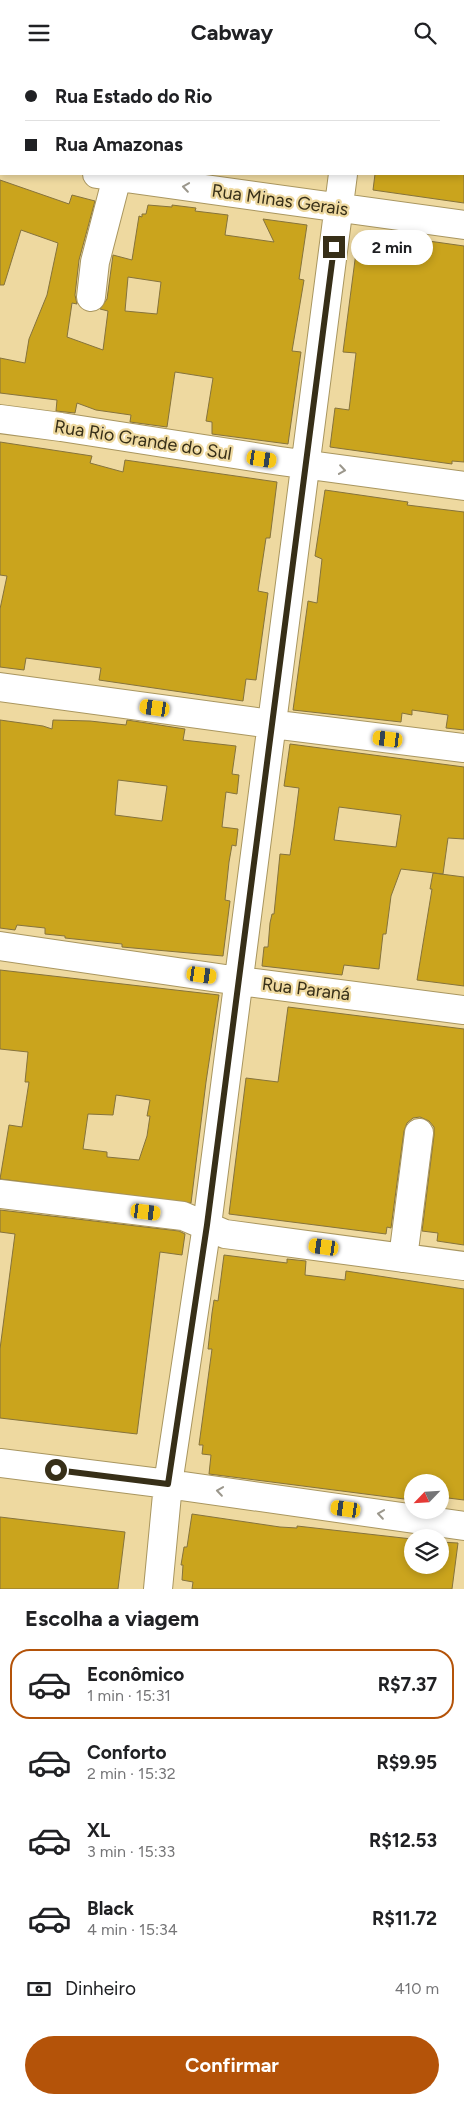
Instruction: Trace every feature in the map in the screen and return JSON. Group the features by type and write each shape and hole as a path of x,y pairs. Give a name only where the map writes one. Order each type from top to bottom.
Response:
{"street":[{"path":"158,1589 168,1484 207,1225 343,175"},
{"path":"91,297 107,176"},
{"name":"Rua Minas Gerais","path":"107,176 464,225"},
{"name":"Rua Rio Grande do Sul","path":"0,419 306,465 464,486"},
{"path":"0,687 464,748"},
{"name":"Rua Paraná","path":"0,946 238,981 464,1010"},
{"path":"402,1258 419,1133"},
{"path":"0,1194 183,1216 225,1234 464,1266"},
{"path":"0,1463 168,1484 464,1526"}],"building":[{"path":"375,175 464,175 464,203 373,190"},
{"path":"0,180 69,204 72,195 95,201 79,260 75,295 77,304 72,303 67,337 103,350 108,311 100,309 107,299 113,255 132,260 139,216 142,217 142,214 146,214 148,205 196,208 195,211 228,215 225,235 274,242 263,219 307,225 299,279 304,280 292,351 301,352 288,444 212,434 212,422 206,421 213,378 175,372 167,427 130,422 131,415 96,410 77,403 75,413 56,411 57,400 0,393 0,358 25,363 29,339 47,295 58,243 21,230 4,285 0,285","holes":["128,277 161,282 157,314 125,311"]},
{"path":"365,232 464,246 464,462 452,461 452,464 330,447 335,408 349,410 356,353 343,352 358,237"},
{"path":"0,442 92,456 90,463 123,472 125,460 277,482 270,538 266,538 258,591 268,593 256,680 246,679 243,701 99,680 101,668 26,658 24,670 0,667 0,609 7,576 0,575"},
{"path":"325,490 408,502 407,505 464,512 464,730 446,728 448,715 412,710 412,715 402,713 401,722 293,710 308,601 317,603 322,559 315,556"},
{"path":"0,720 52,729 53,720 90,721 126,725 127,720 185,729 183,740 236,746 232,774 239,775 237,794 226,792 222,827 238,829 236,846 232,845 229,862 225,900 230,901 223,956 122,947 122,944 45,934 45,928 17,925 15,930 0,928","holes":["118,780 167,786 162,821 115,815"]},
{"path":"290,744 464,767 464,839 448,838 443,874 401,869 391,896 386,934 383,934 379,969 344,965 342,975 262,966 264,947 268,947 270,923 272,914 274,914 280,854 290,855 299,788 284,786","holes":["339,807 401,815 396,847 334,840"]},
{"path":"433,873 464,877 464,986 417,980"},
{"path":"0,970 219,995 191,1203 0,1179 9,1125 22,1127 29,1082 25,1082 28,1052 0,1049","holes":["116,1095 150,1100 147,1116 150,1116 147,1136 139,1160 107,1157 107,1152 83,1149 88,1114 113,1115"]},
{"path":"288,1007 464,1029 464,1245 437,1241 438,1233 422,1231 434,1127 429,1121 420,1117 413,1118 407,1123 404,1131 391,1228 387,1227 386,1234 229,1214 246,1078 278,1082"},
{"path":"0,1210 179,1231 185,1234 182,1255 160,1252 137,1434 0,1418 0,1349 15,1234 0,1232"},
{"path":"224,1255 287,1263 287,1259 306,1261 305,1275 345,1280 346,1271 464,1289 464,1500 449,1498 449,1474 404,1474 404,1499 209,1474 211,1455 202,1454 203,1445 199,1445 212,1349 208,1349 212,1313 214,1300 218,1301"},
{"path":"192,1514 280,1527 297,1528 297,1526 404,1538 404,1574 449,1574 449,1542 458,1543 452,1589 192,1589 193,1582 182,1580 183,1565 181,1565 184,1547 187,1547"},
{"path":"0,1517 125,1532 118,1589 0,1589"}],"route":[{"path":"56,1470 168,1484 207,1225 334,247"}]}
